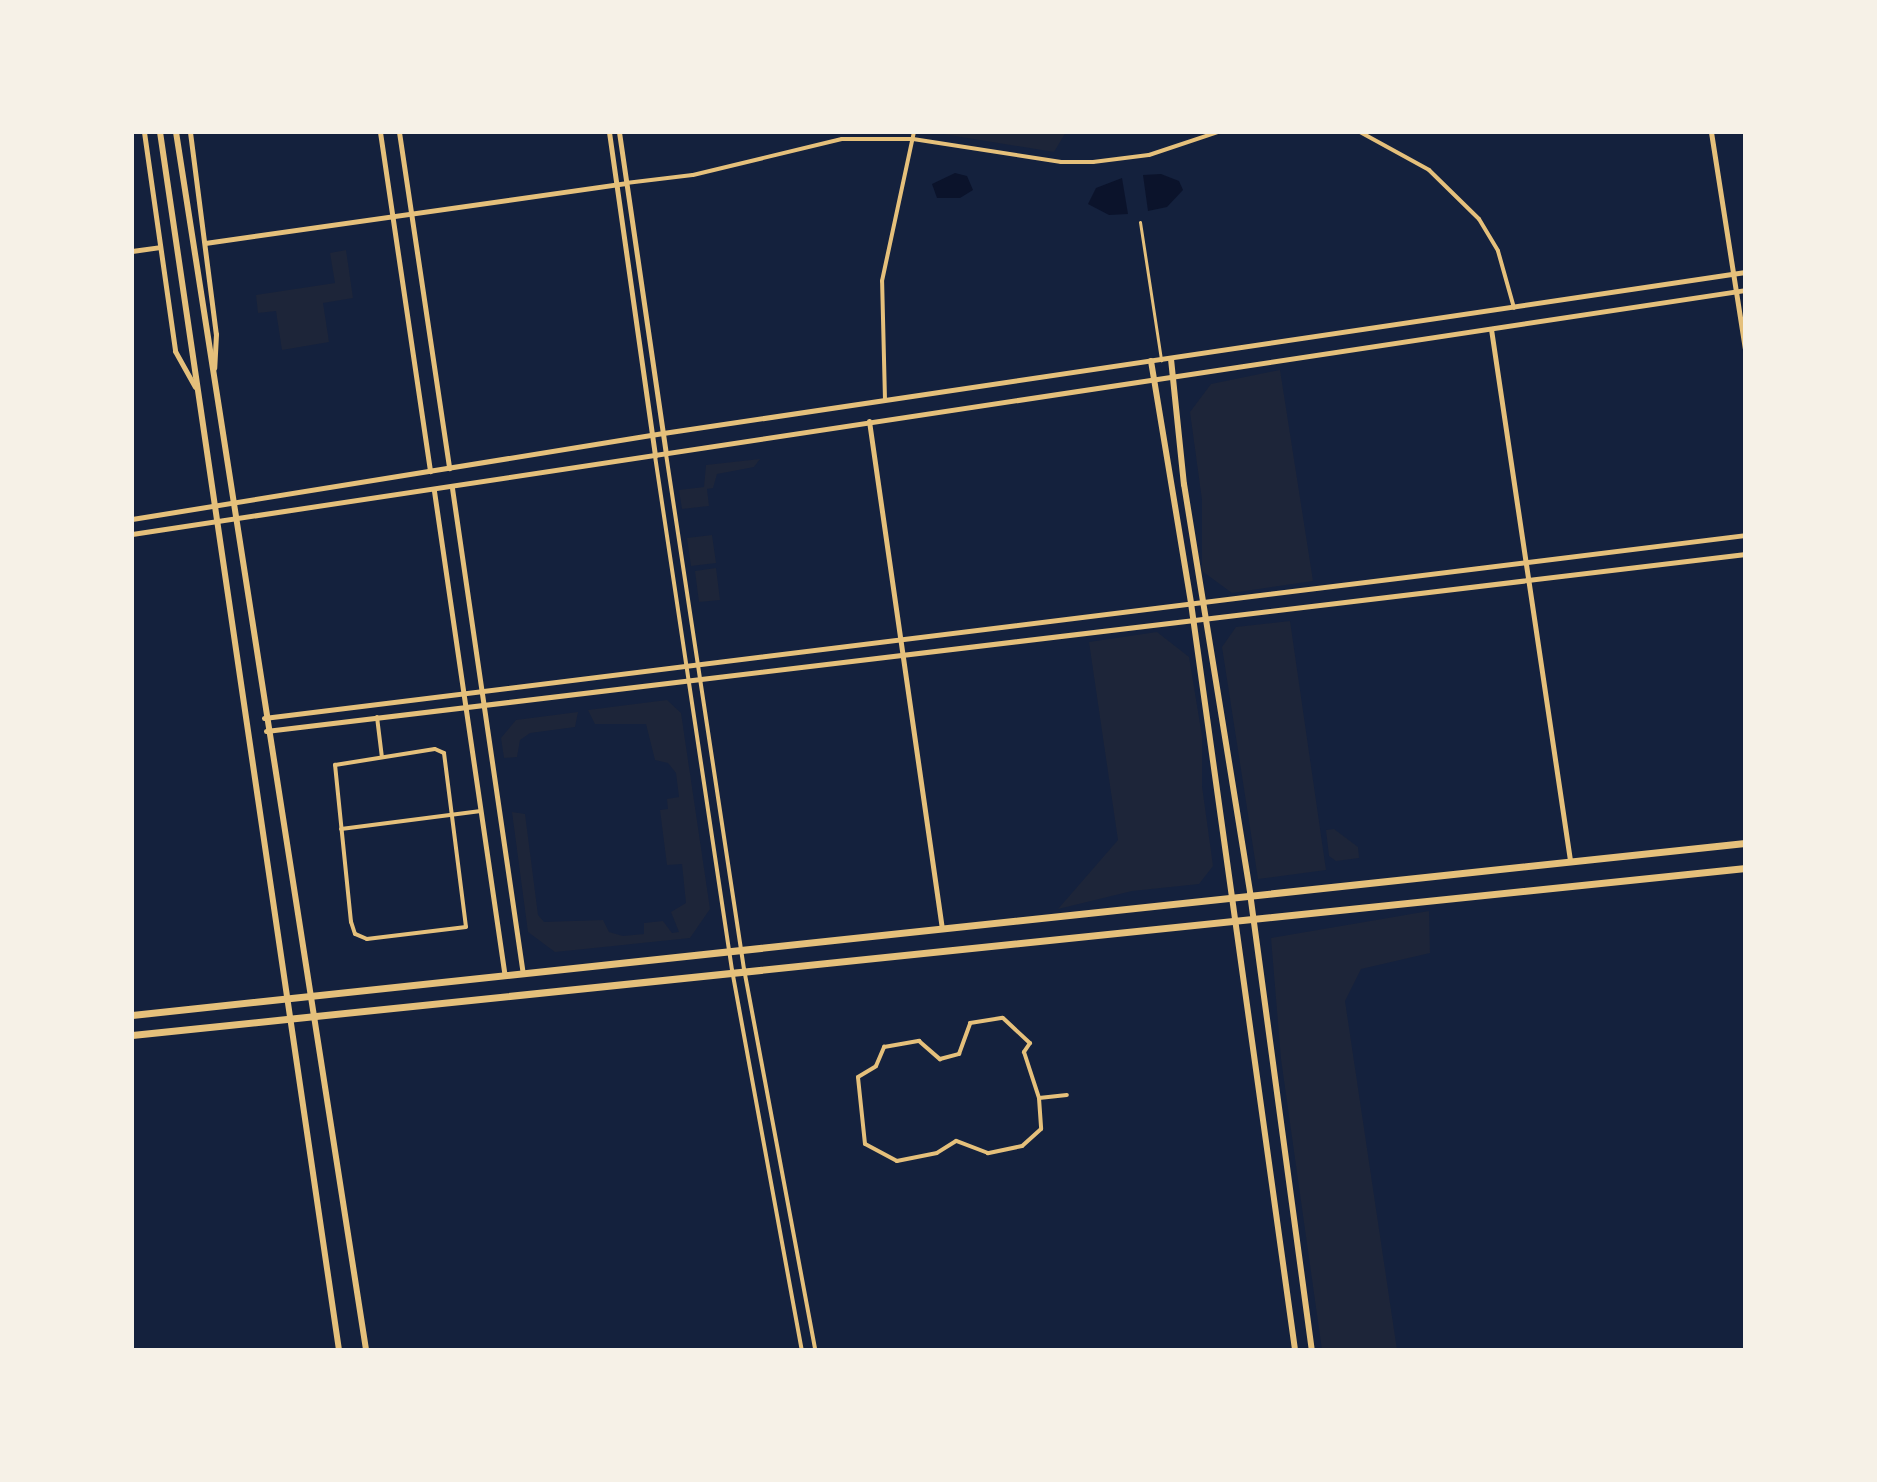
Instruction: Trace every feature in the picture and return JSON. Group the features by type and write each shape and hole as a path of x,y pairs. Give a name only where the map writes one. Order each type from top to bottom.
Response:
{"main road":[{"path":"160,132 211,506 339,1350"},
{"path":"176,132 233,520 366,1350"},
{"path":"1171,359 1204,618 1250,893 1312,1350"},
{"path":"1151,361 1191,603 1295,1350"},
{"path":"132,1015 730,953 1250,893 1745,843"},
{"path":"132,1035 732,970 1254,922 1745,868"}],"street":[{"path":"144,132 175,351 195,387"},
{"path":"190,132 217,345 211,377"},
{"path":"380,132 430,471"},
{"path":"399,132 449,468"},
{"path":"609,132 651,435 732,970 802,1350"},
{"path":"619,132 744,969 815,1350"},
{"path":"885,402 882,281 914,132"},
{"path":"205,243 693,175 842,139 913,139 1061,162 1093,162 1149,155 1218,132"},
{"path":"1360,132 1429,170 1479,219 1498,251 1514,308"},
{"path":"1711,132 1735,274 1741,291 1745,348"},
{"path":"1140,222 1161,360"},
{"path":"132,251 160,247"},
{"path":"132,519 663,433 1745,272"},
{"path":"132,534 434,491 869,421 1741,291"},
{"path":"1491,329 1570,860"},
{"path":"869,421 942,929"},
{"path":"452,488 523,974"},
{"path":"434,491 505,976"},
{"path":"264,718 1745,535"},
{"path":"266,731 1745,554"},
{"path":"377,717 382,756"},
{"path":"435,749 444,753 466,927 367,939 355,934 340,829 335,765 382,756 435,749"},
{"path":"340,829 481,811"},
{"path":"1003,1018 1030,1043 1024,1052 1039,1098 1041,1129 1022,1146 988,1153 956,1141 937,1153 897,1161 865,1144 858,1077 876,1066 884,1047 919,1041 940,1059 959,1054 970,1023 1003,1018"},
{"path":"1039,1098 1067,1095"}],"shaded area":[{"path":"931,132 1066,132 1054,152"},
{"path":"955,173 967,176 973,190 960,198 937,198 932,184"},
{"path":"1161,174 1179,181 1183,190 1167,207 1148,211 1143,175"},
{"path":"1122,178 1128,214 1109,215 1088,204 1096,188"},
{"path":"346,250 353,298 323,303 329,342 282,350 276,311 258,313 256,295 335,283 330,253"},
{"path":"1280,370 1313,581 1232,593 1202,571 1202,500 1190,412 1211,384"},
{"path":"760,459 754,467 717,474 713,488 707,489 709,506 682,509 679,490 704,487 706,465"},
{"path":"712,535 716,563 691,566 687,538"},
{"path":"716,568 720,600 699,602 695,571"},
{"path":"1290,621 1326,870 1258,879 1222,647 1236,627"},
{"path":"1157,632 1189,657 1202,736 1202,786 1213,866 1199,884 1132,891 1058,909 1118,840 1089,642"},
{"path":"667,700 681,713 710,909 690,938 555,952 528,932 512,812 525,814 538,915 544,922 603,920 609,932 623,936 644,934 644,923 663,921 672,933 679,932 671,912 686,903 682,864 667,865 660,810 668,809 667,799 679,797 676,773 668,763 655,760 646,724 595,724 588,710"},
{"path":"578,712 575,727 530,733 520,740 517,757 504,758 501,738 516,720"},
{"path":"1334,829 1358,847 1359,858 1336,861 1329,856 1326,830"},
{"path":"1429,911 1430,953 1361,969 1345,1001 1397,1350 1322,1350 1281,1059 1271,938"}]}
